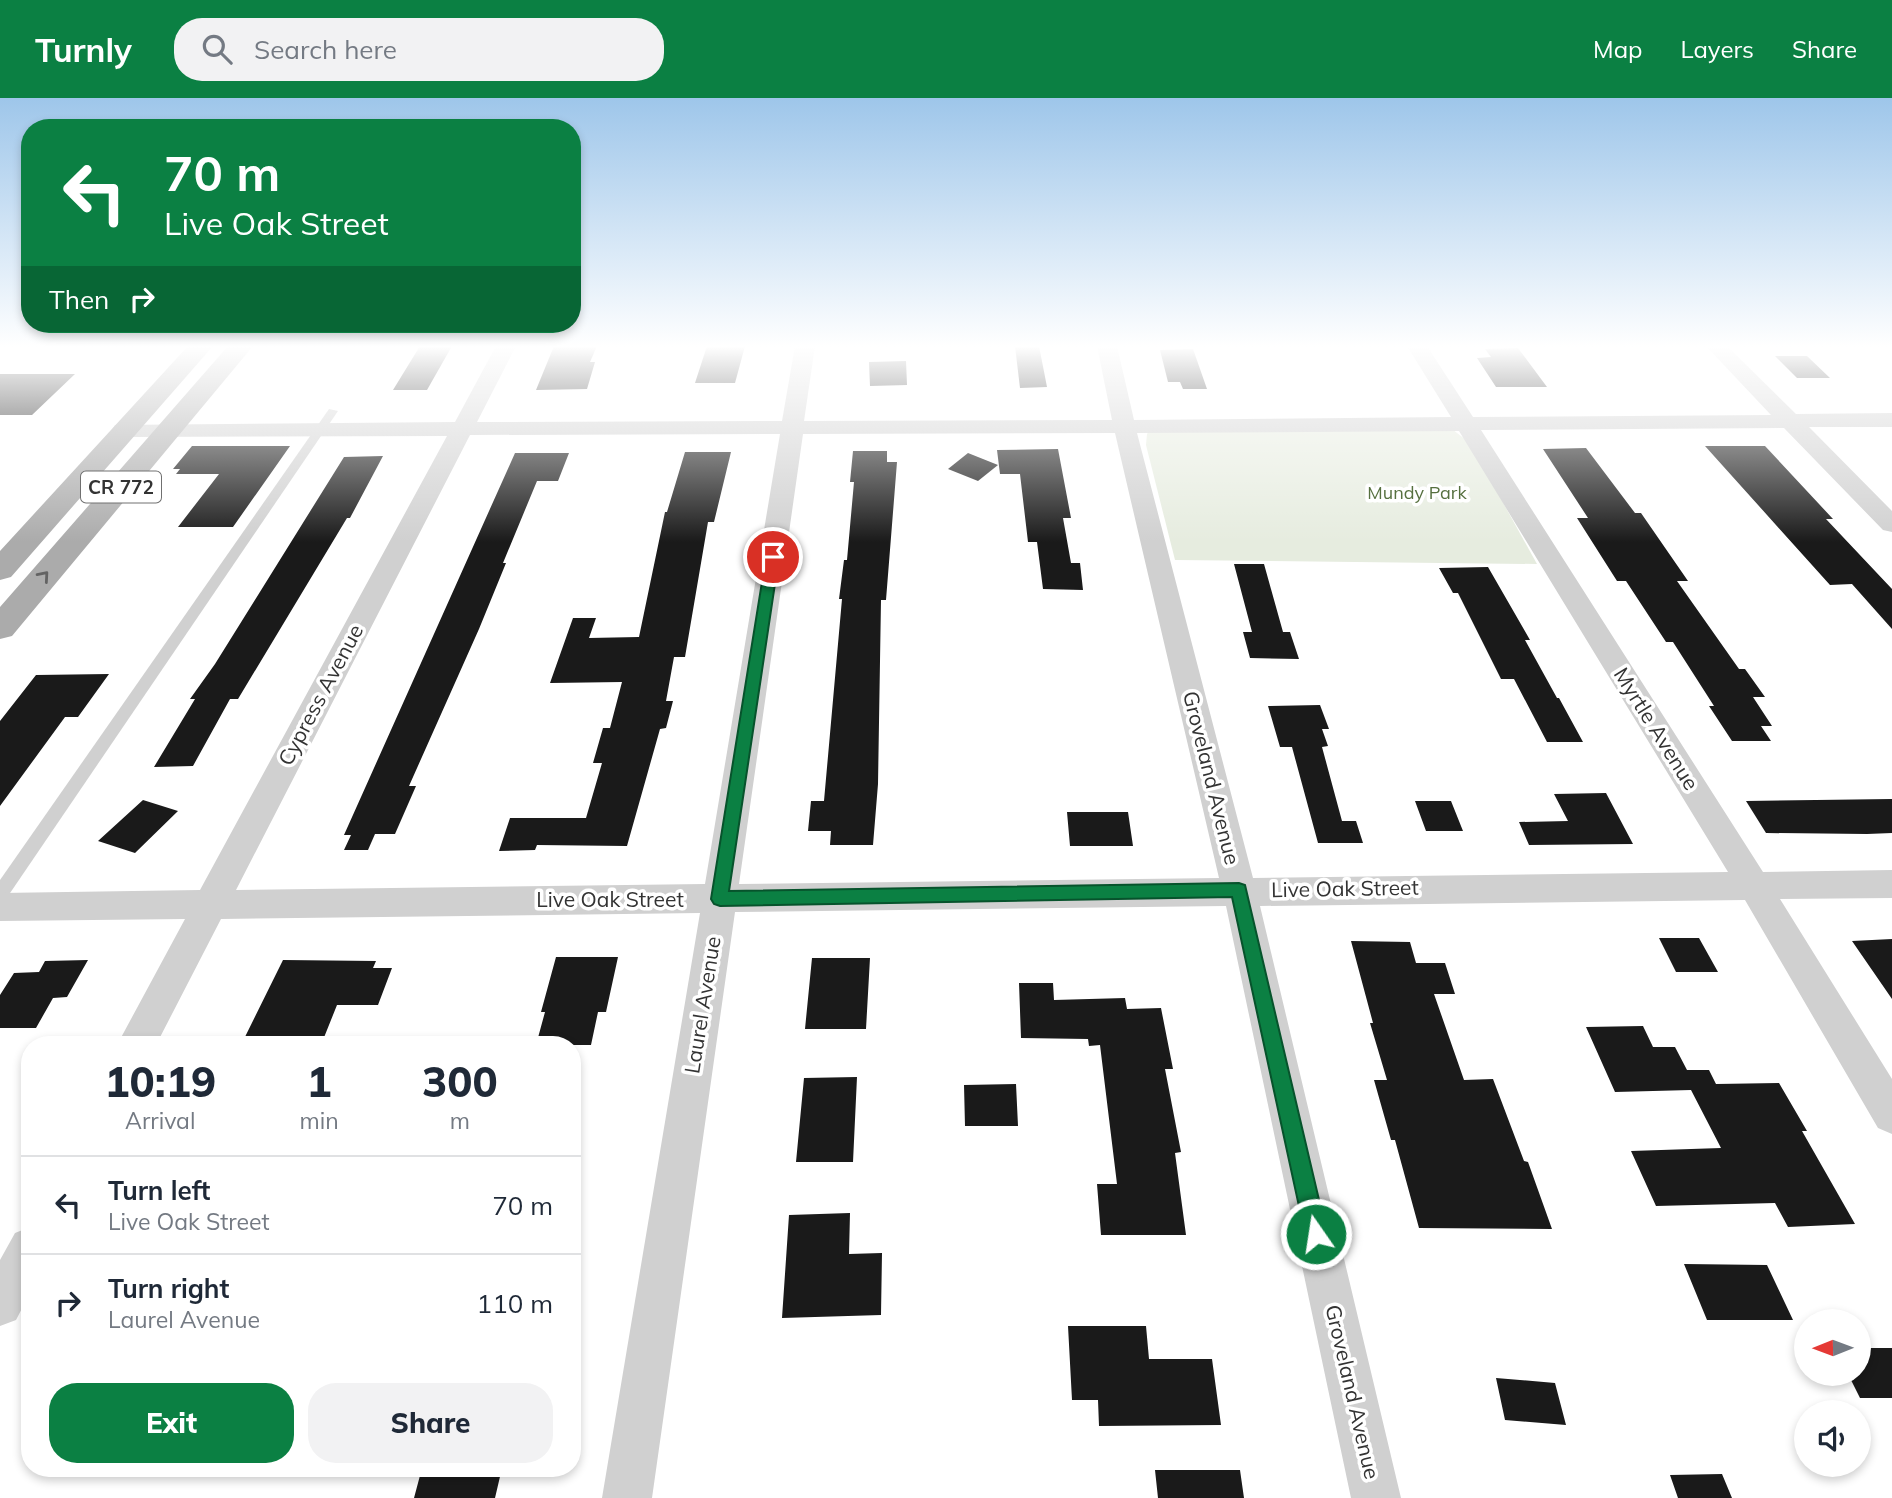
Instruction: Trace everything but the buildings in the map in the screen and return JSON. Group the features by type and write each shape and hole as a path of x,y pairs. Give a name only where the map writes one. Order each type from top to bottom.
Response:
{"main road":[{"name":"CR 772","path":"0,570 140,411"},
{"name":"CR 772","path":"0,628 186,411"}],"street":[{"name":"Cypress Avenue","path":"141,1036 472,411"},
{"name":"Laurel Avenue","path":"627,1498 796,411"},
{"name":"Groveland Avenue","path":"1121,411 1239,890 1376,1498"},
{"name":"Myrtle Avenue","path":"1458,411 1753,884 1892,1115"},
{"path":"131,421 1122,417 1543,411"},
{"path":"1780,411 1892,525"},
{"path":"1460,414 1790,421 1892,420"},
{"name":"Live Oak Street","path":"0,907 1892,884"},
{"path":"0,1304 21,1265"}],"lane":[{"path":"0,894 327,420"}],"green space":[{"name":"Mundy Park","path":"1444,423 1470,443 1537,564 1175,560 1146,445 1147,434 1153,426"}],"route":[{"path":"773,557 720,899 1239,890 1316,1234"}]}
